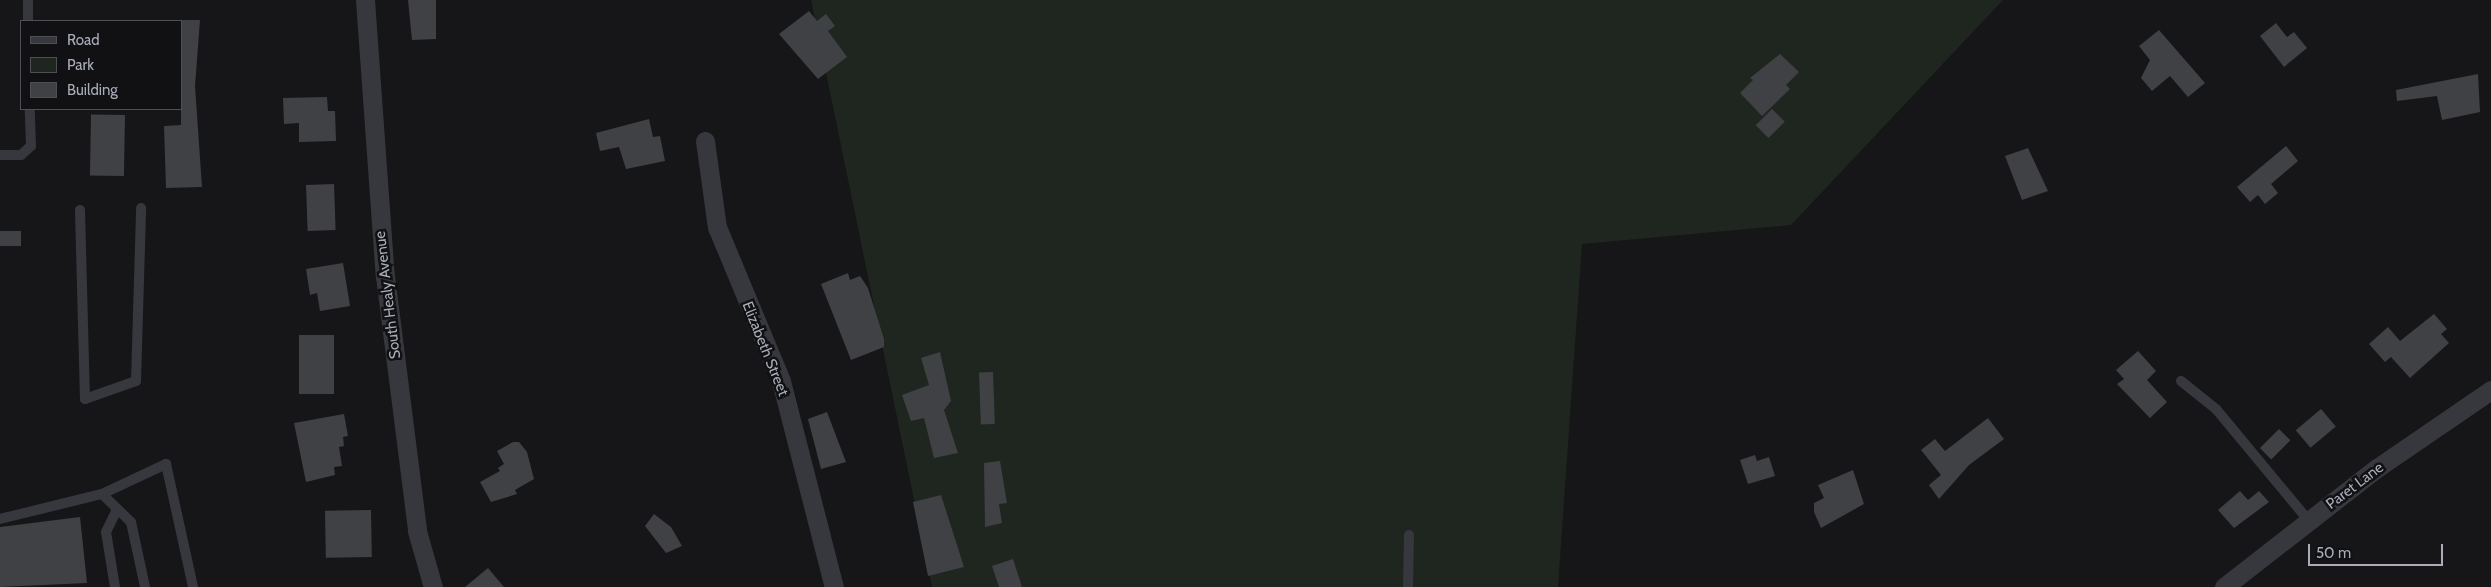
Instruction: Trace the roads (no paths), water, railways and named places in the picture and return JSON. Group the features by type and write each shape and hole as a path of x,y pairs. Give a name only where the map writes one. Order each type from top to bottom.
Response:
{"street":[{"name":"South Healy Avenue","path":"365,0 384,266 417,531 433,587"},
{"name":"Elizabeth Street","path":"705,141 717,227 781,381 834,587"},
{"name":"Paret Lane","path":"2224,587 2309,521 2491,390"}],"lane":[{"path":"28,0 28,20"},
{"path":"0,155 21,155 30,146 30,110"},
{"path":"80,210 85,400 136,381 141,208"},
{"path":"2181,382 2216,409 2309,521"},
{"path":"0,519 102,494 166,464 193,587"},
{"path":"102,494 131,522 145,587"},
{"path":"115,587 106,532 117,509"},
{"path":"1408,587 1409,535"}]}
